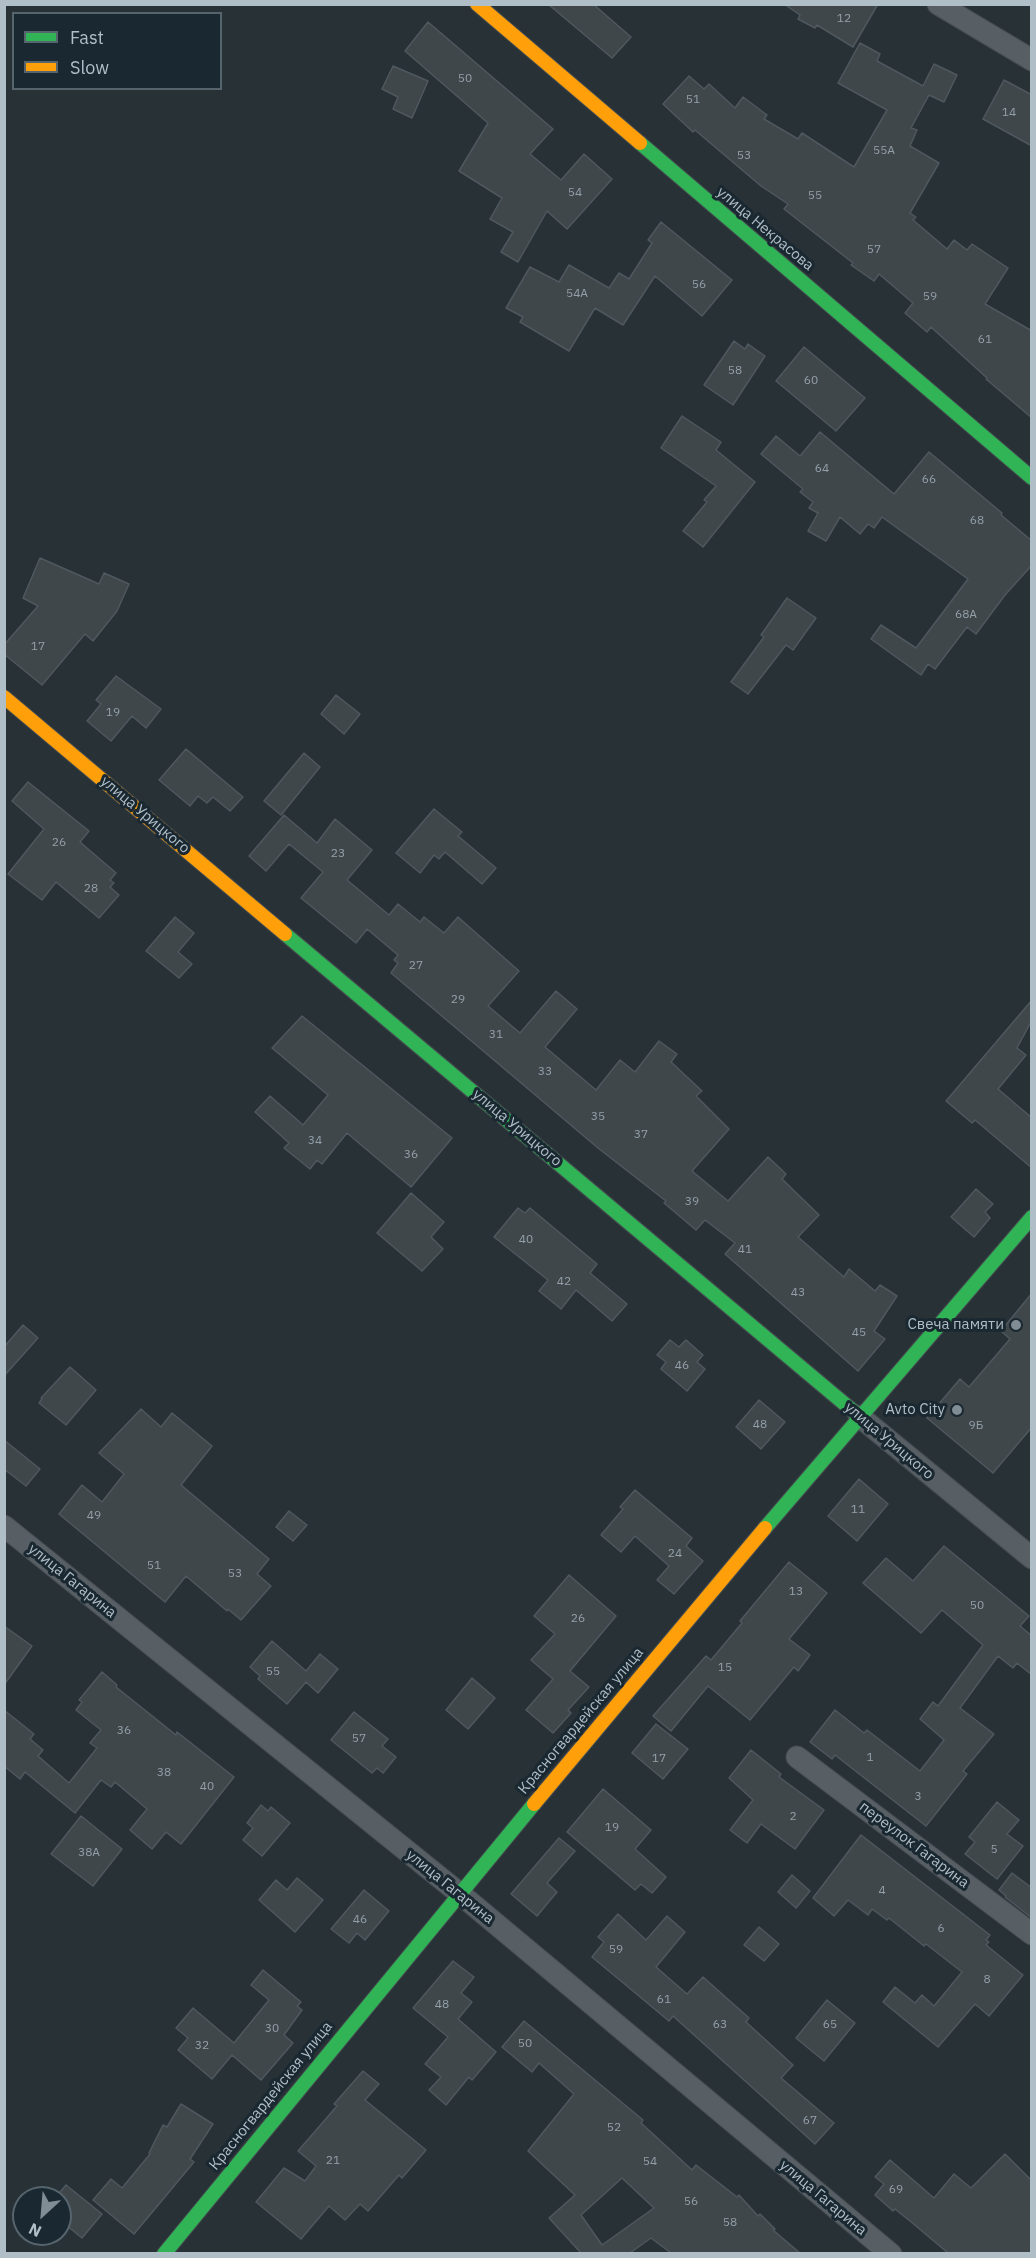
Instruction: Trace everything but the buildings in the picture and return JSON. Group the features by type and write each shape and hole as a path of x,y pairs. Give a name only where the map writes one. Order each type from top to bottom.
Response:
{"street":[{"name":"улица Некрасова","path":"477,4 1032,478"},
{"path":"938,4 1032,60"},
{"name":"улица Урицкого","path":"4,697 859,1416 1032,1558"},
{"name":"Красногвардейская улица","path":"164,2253 459,1893 859,1416 1032,1217"},
{"name":"улица Гагарина","path":"4,1526 459,1893 891,2253"},
{"name":"переулок Гагарина","path":"797,1757 1032,1934"}],"traffic: fast":[{"path":"640,143 1032,478"},
{"path":"285,934 859,1416"},
{"path":"765,1528 1032,1217"},
{"path":"164,2254 534,1804"}],"traffic: slow":[{"path":"477,4 640,143"},
{"path":"4,697 285,934"},
{"path":"534,1804 765,1528"}],"place":[{"name":"Свеча памяти","path":"1016,1325"},
{"name":"Avto City","path":"957,1410"}]}
